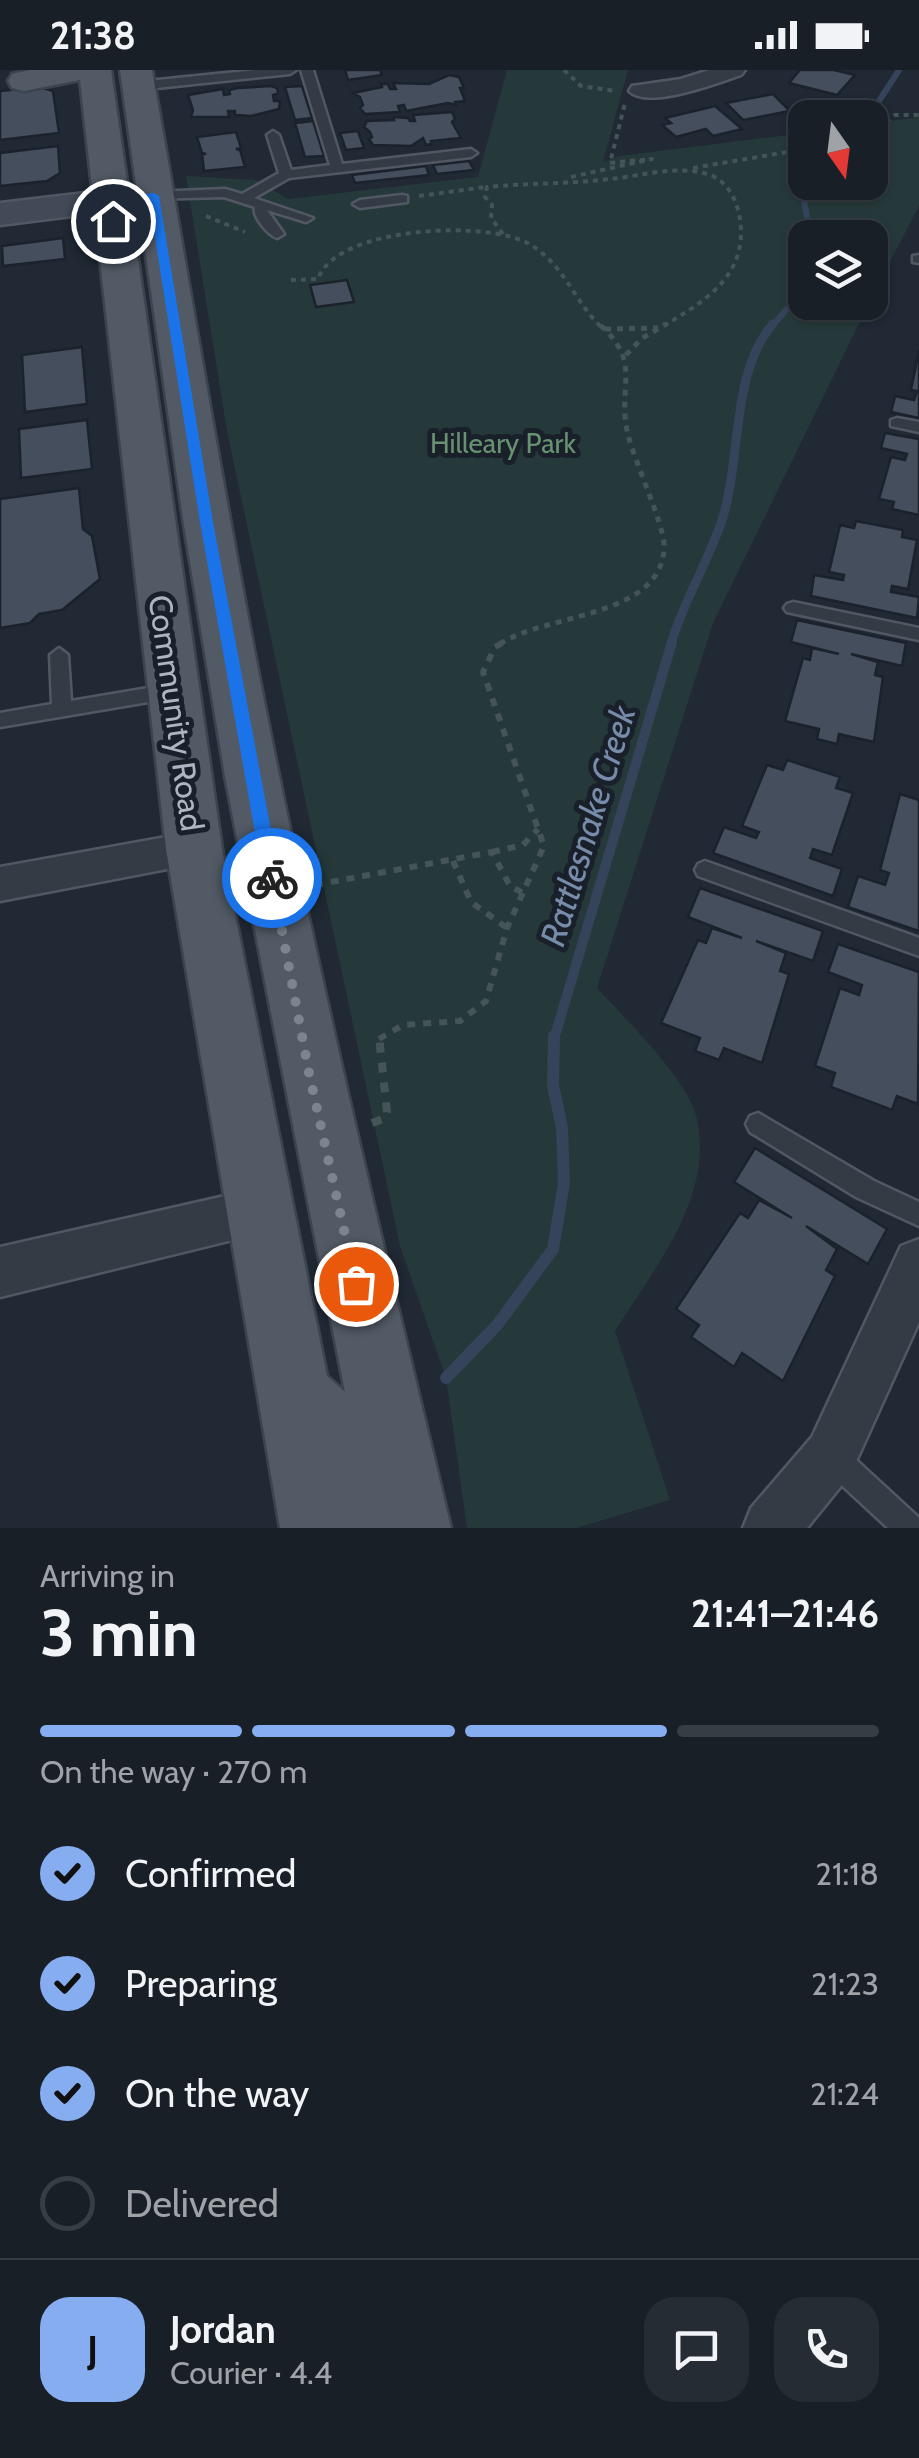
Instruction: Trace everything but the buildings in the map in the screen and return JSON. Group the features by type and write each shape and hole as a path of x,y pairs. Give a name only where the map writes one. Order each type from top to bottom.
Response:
{"main road":[{"path":"18,82 79,70"},
{"name":"Community Road","path":"95,70 132,199 203,503 392,1509"},
{"name":"Community Road","path":"137,78 132,199 172,692 194,849 318,1528"},
{"path":"172,692 208,690 233,802 263,833"},
{"path":"194,849 222,845 238,863 264,1002 290,1054 309,1073"},
{"path":"260,1212 290,1212 302,1224 347,1392 392,1509"},
{"path":"294,1395 341,1440 392,1509"}],"street":[{"path":"641,91 684,86 733,70"},
{"path":"0,214 132,199"},
{"path":"0,884 194,849"},
{"path":"0,1272 260,1212"},
{"path":"770,1528 831,1456 919,1264"}],"lane":[{"path":"137,78 290,70"},
{"path":"307,70 338,168"},
{"path":"274,135 286,174"},
{"path":"246,197 286,174 472,153"},
{"path":"132,199 216,192 246,197 262,206 306,218"},
{"path":"360,204 402,198"},
{"path":"262,206 260,212 276,234"},
{"path":"897,422 919,427"},
{"path":"792,608 919,634"},
{"path":"59,656 62,710"},
{"path":"0,720 172,692"},
{"path":"705,870 919,947"},
{"path":"758,1124 865,1188 919,1214"},
{"path":"831,1456 909,1528"}],"path":[{"path":"414,236 402,198 560,179 652,159 610,163 627,92 581,86 564,70"},
{"path":"888,121 895,116 919,115"},
{"path":"560,179 606,180 788,151"},
{"path":"720,179 722,169 730,162"},
{"path":"322,1134 384,1118 379,1036 403,1024 450,1024 469,1018 486,1001 507,928 544,846 484,672 487,655 499,642 637,597 648,590 663,563 664,544 625,421 622,390 626,356 726,281 737,258 740,216 736,200 720,179 684,170"},
{"path":"488,187 484,191 492,205 489,212 503,234"},
{"path":"196,212 248,233"},
{"path":"291,280 318,280 324,264 350,246 414,236 503,234 542,252 571,284 588,314 626,356"},
{"path":"604,328 659,328"},
{"path":"321,884 523,845 538,829"},
{"path":"492,852 510,886 523,893"},
{"path":"453,861 468,900 484,917 507,928"}],"green space":[{"name":"Hilleary Park","path":"507,70 628,70 603,162 619,156 788,135 788,200 888,200 888,121 919,117 919,206 888,265 888,220 788,220 788,320 861,320 713,623 597,988 653,1048 680,1084 696,1115 700,1145 690,1202 678,1229 615,1331 670,1500 576,1528 467,1528 446,1378 400,1246 227,431 186,176 256,180 288,199 478,177"}],"waterway":[{"name":"Rattlesnake Creek","path":"880,100 899,70"},
{"name":"Rattlesnake Creek","path":"804,200 808,220"},
{"name":"Rattlesnake Creek","path":"771,327 788,308"},
{"name":"Rattlesnake Creek","path":"671,644 721,523 743,392 759,344 773,324"},
{"name":"Rattlesnake Creek","path":"554,1039 672,642"},
{"name":"Rattlesnake Creek","path":"446,1378 498,1324 553,1249 564,1183 562,1128 553,1085 554,1036"}],"way so far":[{"path":"272,878 309,1073 356,1284"}],"route":[{"path":"113,221 110,201 154,196 206,522 272,878"}]}
